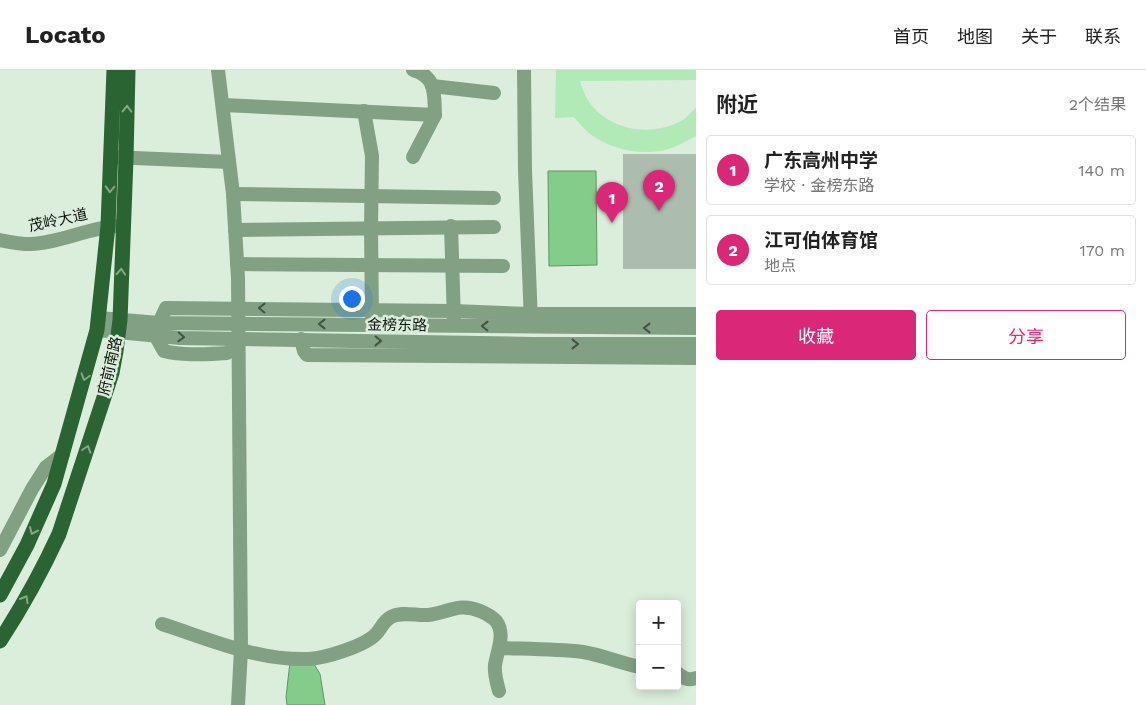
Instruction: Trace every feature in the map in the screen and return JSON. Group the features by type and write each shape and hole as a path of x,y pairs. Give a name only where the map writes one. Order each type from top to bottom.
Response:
{"main road":[{"name":"府前南路","path":"0,595 27,545 54,484 98,324 108,226 114,70"},
{"name":"府前南路","path":"0,641 27,597 59,534 112,373 119,326 128,70"}],"street":[{"path":"218,70 233,194 239,308 241,650 238,705"},
{"path":"413,70 421,72 429,78 432,86 434,115 414,157"},
{"path":"524,70 525,170 531,320 540,348"},
{"path":"432,86 494,93"},
{"path":"223,105 434,115"},
{"path":"364,111 372,156 370,228 372,317"},
{"path":"111,157 229,162"},
{"path":"233,194 494,198"},
{"name":"茂岭大道","path":"0,240 18,244 31,244 47,242 108,226 124,226"},
{"path":"451,226 454,325"},
{"path":"235,230 494,227"},
{"path":"237,264 503,266"},
{"path":"157,329 166,308 239,308 372,317 454,311 531,320 696,314"},
{"name":"金榜东路","path":"98,324 157,329 180,338 372,317 454,325 531,320 696,328"},
{"path":"671,328 672,344"},
{"name":"金榜东路","path":"239,331 301,339 406,341 540,348 696,344"},
{"path":"301,339 307,355 406,356 540,348 696,358"},
{"path":"342,340 342,356"},
{"path":"406,341 406,356"},
{"path":"0,550 32,489 46,467 63,454"},
{"path":"162,624 241,650 281,658 323,658 369,640 376,634 384,622 392,616 429,615 457,607 465,607 485,613 495,620 499,627 500,648 495,664 499,691"},
{"path":"500,648 581,652 612,658 636,666"},
{"path":"681,676 692,680 696,678"}],"shaded area":[{"path":"556,70 696,70 696,80 580,81 589,102 598,112 619,125 644,130 657,129 683,120 696,108 696,136 670,149 651,152 633,151 605,143 590,134 574,117 555,118"},
{"path":"548,171 596,171 597,265 549,266"},
{"path":"290,662 314,664 320,674 325,705 287,705 286,697"}],"building":[{"path":"623,154 696,154 696,269 623,269"}],"place":[{"name":"江可伯体育馆","path":"659,211"},
{"name":"广东高州中学","path":"612,223"}]}
